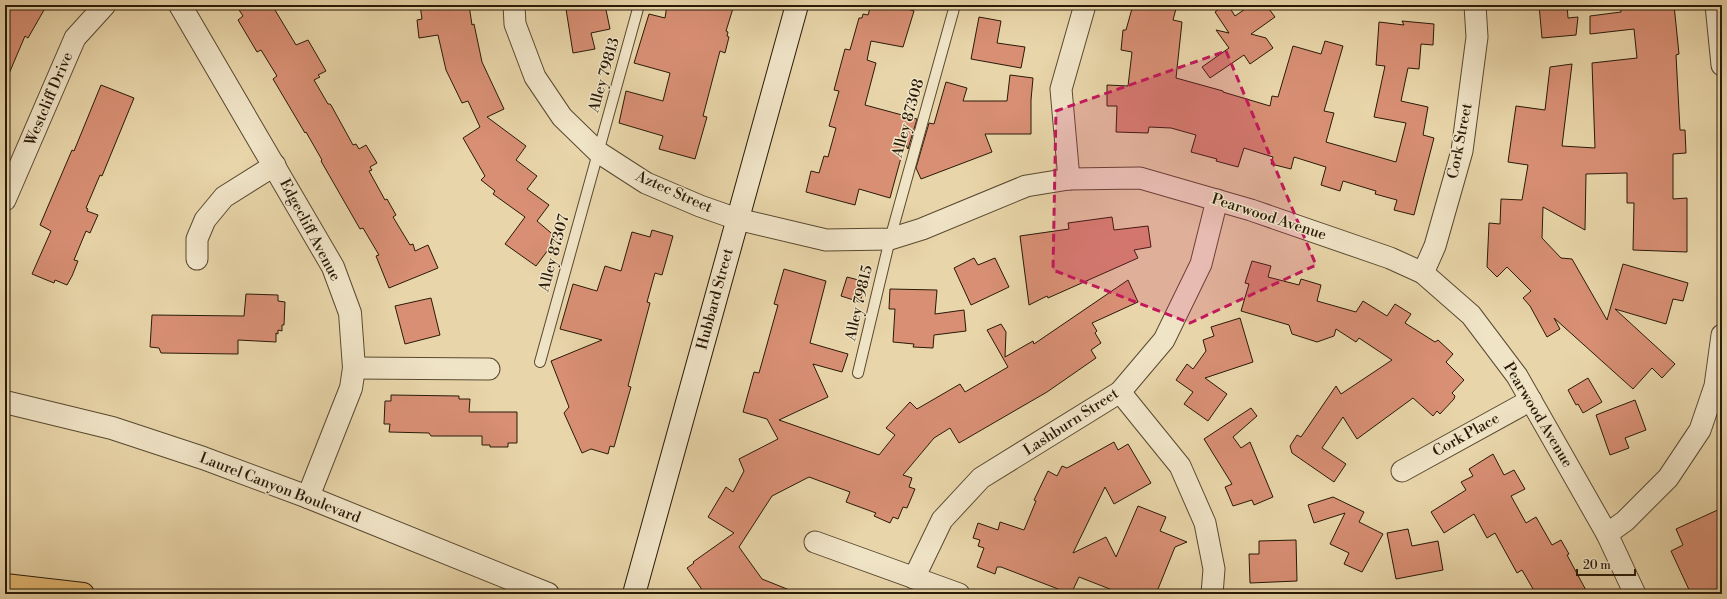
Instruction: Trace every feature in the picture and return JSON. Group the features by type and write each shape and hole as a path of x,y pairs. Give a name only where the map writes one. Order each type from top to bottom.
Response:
{"highway":[{"path":"5,585 83,594"}],"street":[{"name":"Westcliff Drive","path":"5,200 75,38 105,5"},
{"name":"Edgecliff Avenue","path":"180,5 275,165 333,267 350,313 354,368 351,388 308,497"},
{"name":"Aztec Street","path":"514,5 515,24 535,77 562,118 598,152 646,183 700,206 737,219"},
{"name":"Hubbard Street","path":"634,594 797,5"},
{"path":"1069,179 1061,89 1085,5"},
{"name":"Cork Street","path":"1423,273 1435,246 1462,151 1477,37 1475,5"},
{"path":"1716,5 1722,65"},
{"path":"197,259 197,239 205,220 224,197 275,165"},
{"name":"Pearwood Avenue","path":"737,219 826,240 890,239 922,229 1026,186 1069,179 1140,178 1217,200 1390,258 1423,273 1471,315 1517,376 1606,534 1635,594"},
{"name":"Lashburn Street","path":"914,578 942,520 981,478 1120,392 1164,340 1201,264 1217,200"},
{"path":"1606,534 1625,521 1668,478 1700,430 1715,386 1722,336"},
{"path":"354,368 489,369"},
{"path":"1120,392 1180,466 1205,523 1214,569 1212,594"},
{"name":"Cork Place","path":"1402,471 1531,400"},
{"name":"Laurel Canyon Boulevard","path":"5,402 112,428 203,458 308,497 548,594"},
{"path":"815,542 959,594"}],"lane":[{"name":"Alley 79813","path":"598,152 639,5"},
{"name":"Alley 87308","path":"890,239 955,5"},
{"name":"Alley 87307","path":"540,362 598,152"},
{"name":"Alley 79815","path":"858,373 890,239"}],"highlighted area":[{"path":"1226,51 1316,265 1190,323 1053,270 1056,111"}],"building":[{"path":"5,5 36,5 44,10 28,38 25,36 5,83"},
{"path":"236,5 272,5 296,45 308,40 326,71 318,75 320,77 314,80 328,104 331,105 353,145 356,144 359,149 366,145 377,163 370,167 372,170 369,171 385,200 387,199 396,215 393,217 410,245 413,244 415,251 428,245 438,268 389,288 376,256 379,255 363,228 360,229 306,132 305,133 273,79 277,76 261,50 257,52 238,20 243,16"},
{"path":"420,5 469,5 472,25 474,24 482,62 504,109 487,117 526,146 516,160 537,176 527,189 549,205 537,221 557,238 536,266 505,244 525,217 493,194 495,191 481,180 485,176 463,138 480,127 468,101 462,103 446,70 438,35 419,38 417,20 422,19"},
{"path":"573,5 605,5 610,29 591,33 595,49 573,53 566,9 573,7"},
{"path":"667,5 734,5 726,31 728,32 727,36 729,37 725,53 720,51 703,116 707,117 695,159 659,149 663,136 619,123 626,91 663,101 670,73 634,63 649,14 665,18"},
{"path":"871,5 904,5 904,8 914,11 903,47 871,41 867,60 876,63 865,105 917,119 908,149 905,143 890,198 859,189 855,205 806,192 811,171 819,173 824,156 828,157 836,128 829,126 839,91 834,90 845,49 850,50 859,18 862,18 863,14 868,15"},
{"path":"1133,5 1177,5 1173,20 1182,22 1176,78 1270,106 1272,96 1278,97 1293,46 1321,54 1325,41 1343,46 1324,111 1334,113 1326,142 1396,162 1406,123 1374,117 1385,66 1376,65 1379,22 1404,25 1402,21 1434,24 1433,45 1421,44 1419,69 1408,68 1401,101 1428,107 1423,135 1434,138 1414,215 1394,210 1397,200 1375,194 1376,191 1343,181 1340,191 1321,185 1326,167 1294,157 1291,169 1271,164 1273,157 1244,148 1238,167 1216,161 1217,159 1191,152 1196,135 1171,128 1149,127 1148,133 1116,132 1117,106 1107,106 1107,85 1128,86 1132,52 1121,50 1123,30 1126,30"},
{"path":"1225,5 1228,5 1235,16 1251,5 1266,5 1275,17 1251,34 1266,38 1273,48 1250,64 1244,55 1210,78 1202,67 1229,48 1216,30 1229,33 1215,12"},
{"path":"1539,5 1567,5 1568,18 1578,17 1576,35 1542,38"},
{"path":"1621,5 1674,5 1679,54 1676,55 1680,130 1685,130 1686,153 1673,154 1673,199 1687,198 1687,252 1633,250 1634,203 1627,203 1627,173 1586,174 1585,230 1543,207 1542,238 1561,258 1572,259 1607,320 1623,264 1688,283 1683,301 1673,299 1666,324 1615,309 1675,364 1662,378 1652,368 1633,389 1554,318 1560,329 1547,337 1530,306 1523,298 1531,291 1507,267 1497,277 1487,267 1489,223 1500,224 1501,199 1522,200 1528,165 1508,162 1516,106 1545,110 1550,67 1572,64 1562,146 1595,148 1592,63 1637,58 1634,29 1590,34 1590,16 1621,12"},
{"path":"979,17 1001,21 997,43 1025,47 1021,68 971,59"},
{"path":"1010,75 1033,78 1031,100 1031,134 985,134 992,152 921,179 916,168 929,123 934,124 946,82 967,88 963,101 1007,101"},
{"path":"101,85 134,98 102,176 100,175 86,208 88,209 87,211 98,215 90,233 86,231 74,260 78,261 72,276 67,285 55,280 54,283 32,274 51,231 40,225 72,150 74,151"},
{"path":"1112,217 1114,230 1148,226 1151,247 1134,250 1138,258 1029,305 1020,236 1069,229 1068,223"},
{"path":"652,230 673,236 662,275 655,273 647,302 650,303 628,386 631,387 614,447 610,446 608,454 591,449 582,453 564,413 569,407 551,361 602,340 560,329 573,284 597,291 605,266 621,271 632,232 650,237"},
{"path":"974,258 978,265 995,258 1009,287 971,305 954,268"},
{"path":"1252,261 1271,266 1268,277 1299,285 1301,279 1321,285 1317,301 1356,312 1363,301 1387,316 1395,304 1411,314 1405,323 1435,342 1438,340 1453,354 1446,362 1464,380 1452,393 1455,396 1454,399 1440,414 1437,411 1433,416 1413,398 1357,439 1343,417 1322,448 1346,464 1334,482 1292,453 1290,446 1297,435 1301,437 1336,386 1341,394 1392,360 1359,338 1356,342 1336,329 1334,336 1317,342 1292,334 1289,325 1241,311 1249,284 1245,283"},
{"path":"784,269 826,281 810,343 848,354 842,372 813,364 828,397 779,420 879,455 895,435 886,428 910,402 917,409 960,384 965,392 1008,367 987,330 1001,324 1006,332 1005,357 1033,341 1034,344 1128,280 1138,302 1092,323 1097,331 1095,333 1101,343 1091,350 1096,358 1047,392 959,443 950,428 934,438 903,475 912,478 909,487 915,489 907,508 903,507 898,519 893,517 890,523 874,516 876,513 846,502 850,492 809,477 772,496 739,547 762,579 797,594 705,594 687,568 694,563 693,562 734,533 708,517 726,487 733,492 744,471 739,459 778,439 767,419 743,412 754,372 759,373 778,305 774,304"},
{"path":"847,277 866,282 860,302 841,296"},
{"path":"890,289 937,290 935,314 964,310 966,331 934,335 933,348 913,347 914,344 893,342 895,309 889,309"},
{"path":"246,294 278,295 278,301 285,302 284,325 282,325 282,331 278,330 278,334 276,333 276,342 238,340 238,354 161,353 159,348 150,347 152,315 244,316"},
{"path":"431,298 440,335 405,344 395,306"},
{"path":"1240,318 1253,362 1205,378 1227,394 1208,421 1184,404 1193,392 1176,380 1187,364 1193,369 1206,351 1203,340 1214,336 1211,327"},
{"path":"1588,378 1602,402 1583,413 1578,404 1576,405 1568,390"},
{"path":"391,395 459,396 459,399 470,399 469,412 517,412 517,443 508,443 508,447 490,447 490,445 482,445 482,436 431,436 429,433 389,432 390,424 384,424 385,401 391,401"},
{"path":"1635,400 1646,430 1625,438 1629,448 1610,455 1596,415"},
{"path":"1251,408 1257,416 1233,437 1241,448 1250,442 1273,497 1254,505 1252,500 1233,506 1225,487 1232,484 1204,439"},
{"path":"1114,442 1118,450 1128,444 1151,483 1114,504 1105,487 1073,553 1106,537 1116,557 1138,506 1166,517 1160,531 1187,542 1175,547 1156,594 1114,594 1115,591 1079,577 1071,594 1001,567 997,567 995,574 977,567 984,548 978,546 980,540 973,538 978,523 998,530 1000,522 1024,530 1036,501 1034,500 1048,471 1057,476 1062,466 1067,468"},
{"path":"1493,454 1504,475 1514,470 1525,489 1511,496 1526,523 1536,517 1552,545 1561,540 1569,554 1567,555 1588,594 1536,594 1522,570 1517,573 1495,533 1487,538 1474,514 1444,533 1431,512 1466,490 1461,482 1473,476 1469,469"},
{"path":"1333,497 1364,512 1359,522 1383,534 1362,572 1344,564 1349,553 1330,544 1345,513 1314,523 1308,505"},
{"path":"1722,508 1722,594 1691,594 1671,551 1683,545 1676,529"},
{"path":"1408,529 1412,546 1438,541 1443,570 1396,579 1387,533"},
{"path":"1296,540 1297,581 1250,583 1249,554 1259,554 1259,541"}]}
